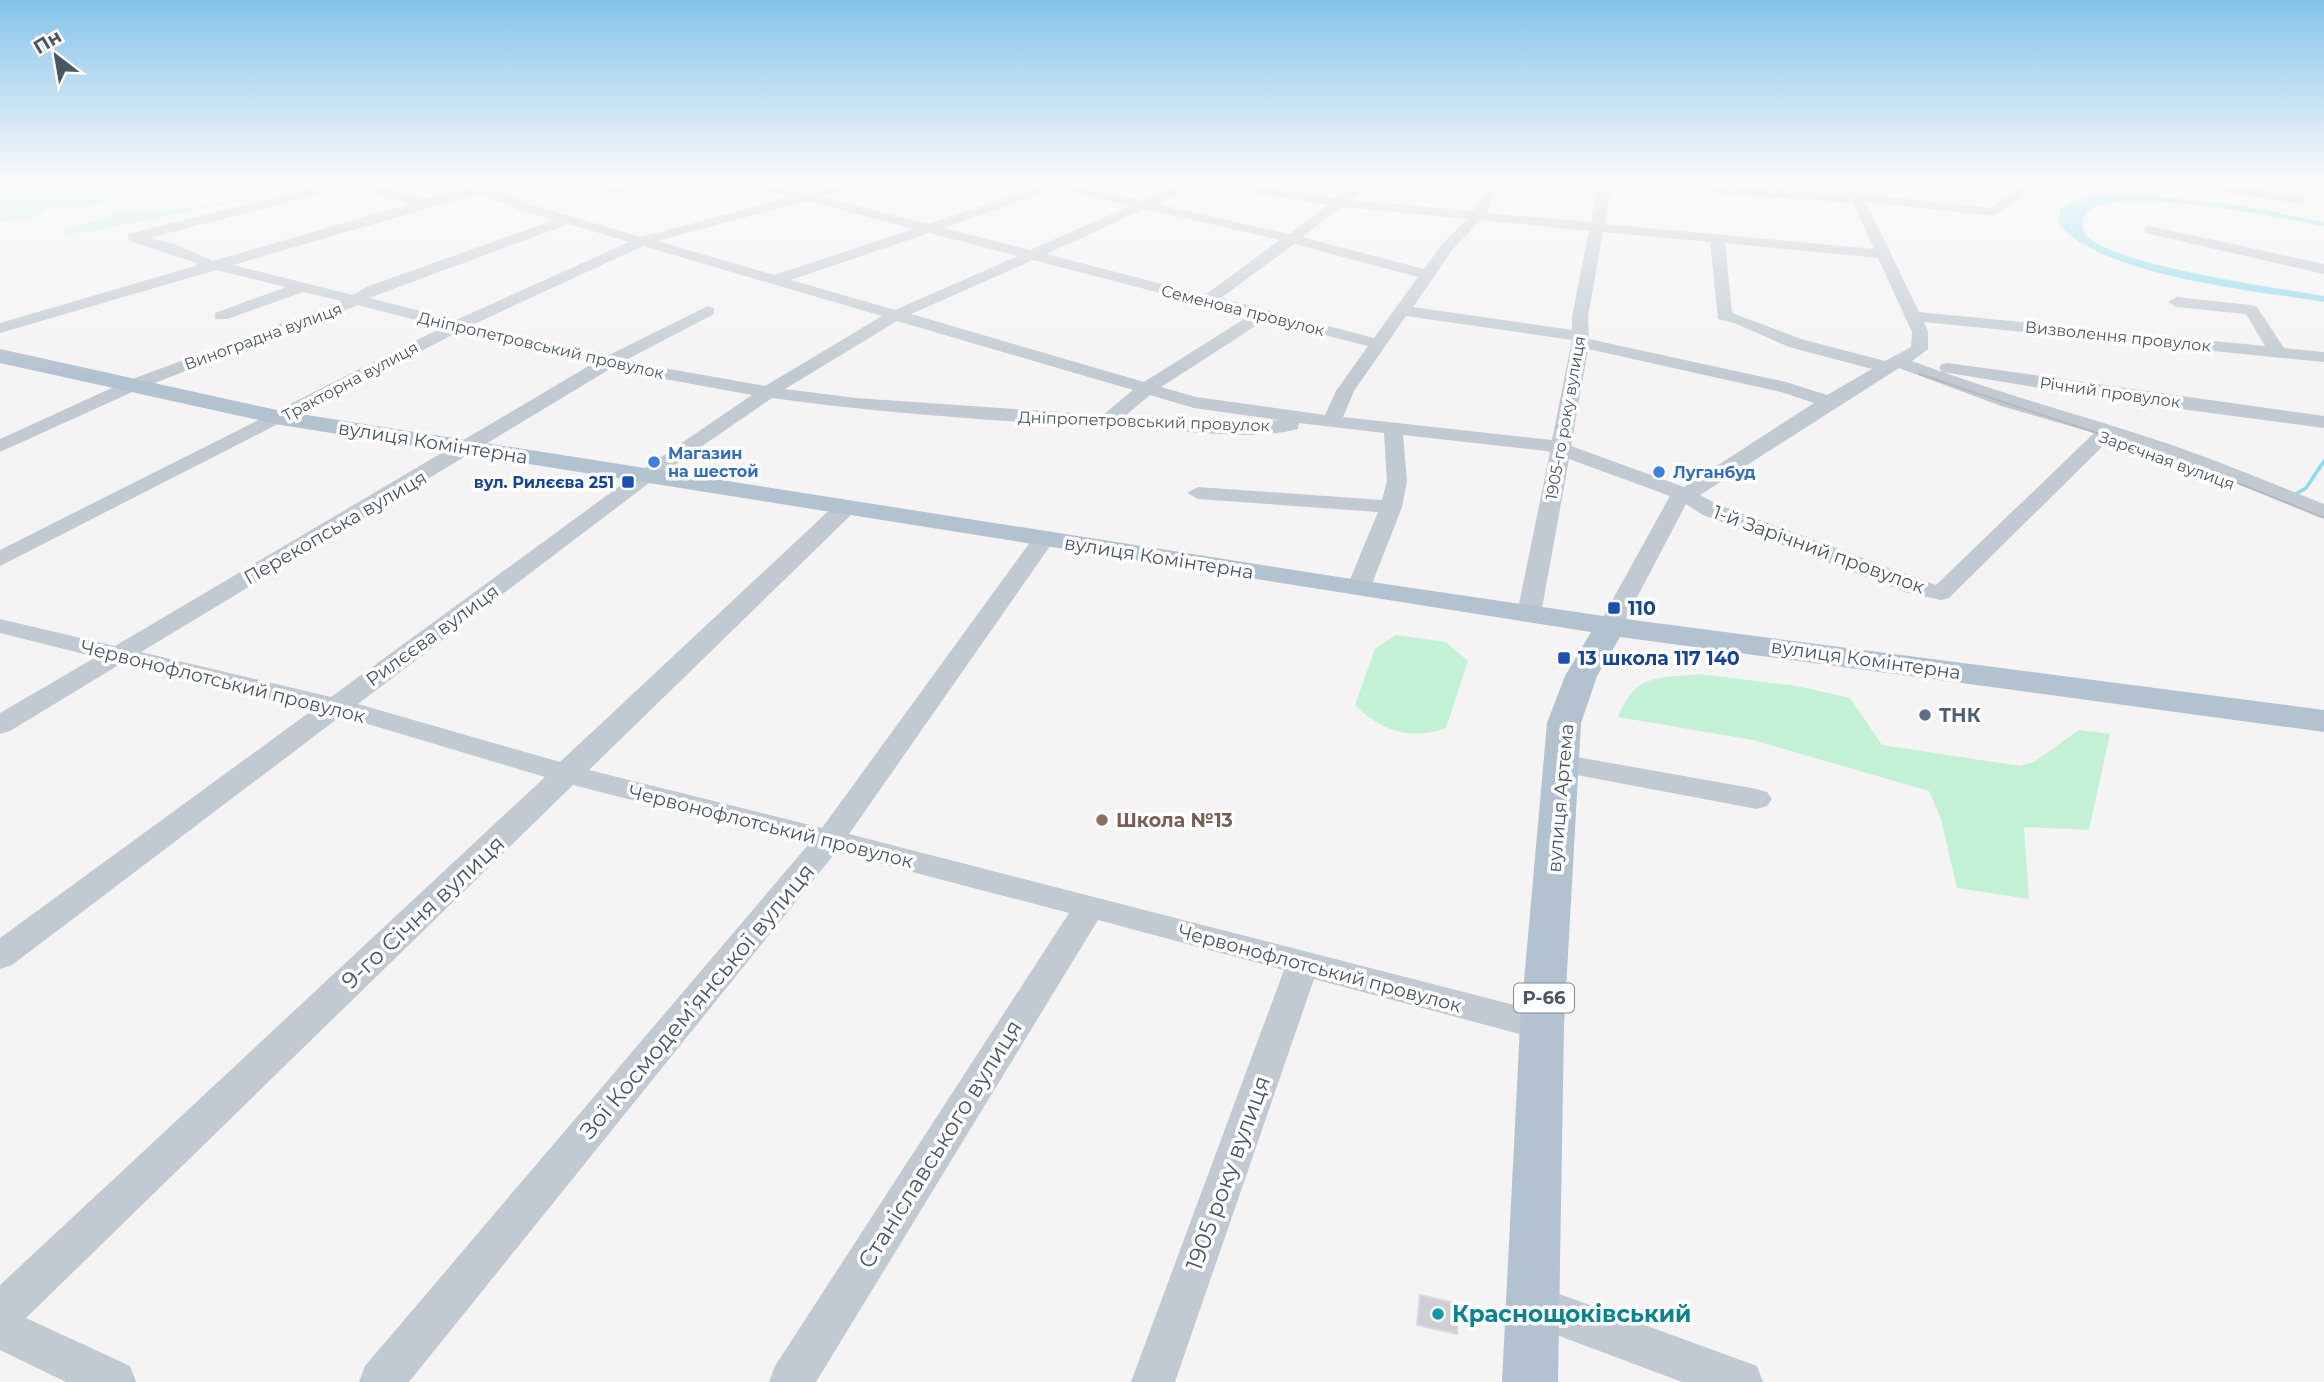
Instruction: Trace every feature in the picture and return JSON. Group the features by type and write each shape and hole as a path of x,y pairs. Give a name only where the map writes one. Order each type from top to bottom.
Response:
{"main road":[{"name":"вулиця Комінтерна","path":"0,356 281,418 1358,589 1610,626 2324,722"},
{"name":"вулиця Артема","path":"1530,1382 1542,1026 1564,723 1581,676 1610,626"}],"street":[{"path":"156,244 206,261 209,267"},
{"path":"0,328 285,244"},
{"name":"Виноградна вулиця","path":"0,446 133,385 354,300 372,290 499,244"},
{"name":"Тракторна вулиця","path":"0,559 455,327 635,244"},
{"name":"Дніпропетровський провулок","path":"659,244 772,281 1194,402 1331,422"},
{"path":"772,281 878,244"},
{"name":"Семенова провулок","path":"983,244 1379,344"},
{"path":"776,386 894,316 1059,244"},
{"path":"1207,301 1285,244"},
{"path":"1314,244 1429,275"},
{"path":"1450,244 1404,312 1345,391 1331,422 1550,445 1686,495"},
{"name":"1905-го року вулиця","path":"1529,614 1558,449 1581,339 1580,316 1592,244"},
{"path":"1718,244 1724,316 1795,342 1891,364"},
{"path":"1784,244 1883,254"},
{"name":"вулиця Артема","path":"1610,626 1678,500 1829,402 1919,349 1920,332 1879,244"},
{"path":"2215,244 2324,269"},
{"name":"Дніпропетровський провулок","path":"209,267 304,286 455,327 607,363 776,386 856,404 1252,428 1331,422"},
{"path":"221,316 304,286"},
{"path":"2176,302 2251,310 2282,368 2324,374"},
{"name":"Перекопська вулиця","path":"0,725 607,363 708,311"},
{"path":"1404,312 1581,339 1786,388 1829,402"},
{"path":"1107,421 1147,388 1261,315"},
{"name":"Визволення провулок","path":"1913,316 2271,346 2324,357"},
{"path":"2107,319 2271,346"},
{"name":"Зарєчная вулиця","path":"1891,364 2008,402 2192,468 2324,522"},
{"name":"Річний провулок","path":"1891,364 2324,422"},
{"name":"Рилєєва вулиця","path":"0,956 646,476 776,386"},
{"name":"Зарєчная вулиця","path":"2008,402 2034,407 2186,457 2324,512"},
{"path":"1358,589 1391,508 1397,481 1393,429"},
{"name":"1-й Зарічний провулок","path":"1686,495 1711,510 1916,589 1941,593 2102,436"},
{"path":"1198,493 1391,508"},
{"name":"9-го Січня вулиця","path":"0,1314 845,508"},
{"name":"Зої Космодем’янської вулиця","path":"381,1382 828,842 1044,539"},
{"name":"Червонофлотський провулок","path":"0,626 116,656 335,706 569,774 828,842 1090,906 1542,1026"},
{"path":"1560,762 1757,799"},
{"name":"Станіславського вулиця","path":"791,1382 1090,906"},
{"name":"1905 року вулиця","path":"1153,1382 1303,963"},
{"path":"1532,1305 1741,1382"},
{"path":"0,1328 114,1382"}],"green space":[{"path":"1396,635 1445,642 1468,661 1446,728 1421,734 1397,731 1375,721 1355,705 1375,649"},
{"path":"1700,674 1797,686 1850,698 1882,745 2020,766 2034,762 2079,730 2110,734 2089,830 2024,827 2029,899 1957,888 1941,819 1929,791 1753,740 1618,717 1633,692 1650,680"}],"water":[{"path":"2085,244 2100,244 2130,257 2199,274 2324,296 2324,302 2182,278 2109,257"}],"building":[{"name":"Краснощоківський","path":"1420,1295 1459,1304 1457,1334 1417,1325"}],"waterway":[{"path":"2294,495 2306,488 2324,461"}],"tram line":[{"path":"1919,374 2196,466 2324,518"}],"place":[{"name":"Магазин на шестой","path":"654,462"},
{"name":"Луганбуд","path":"1659,472"},
{"name":"вул. Рилєєва 251","path":"628,482"},
{"name":"110","path":"1614,608"},
{"name":"13 школа 117 140","path":"1564,658"},
{"name":"ТНК","path":"1925,715"},
{"name":"Школа №13","path":"1102,820"},
{"name":"Краснощоківський","path":"1438,1314"}]}
